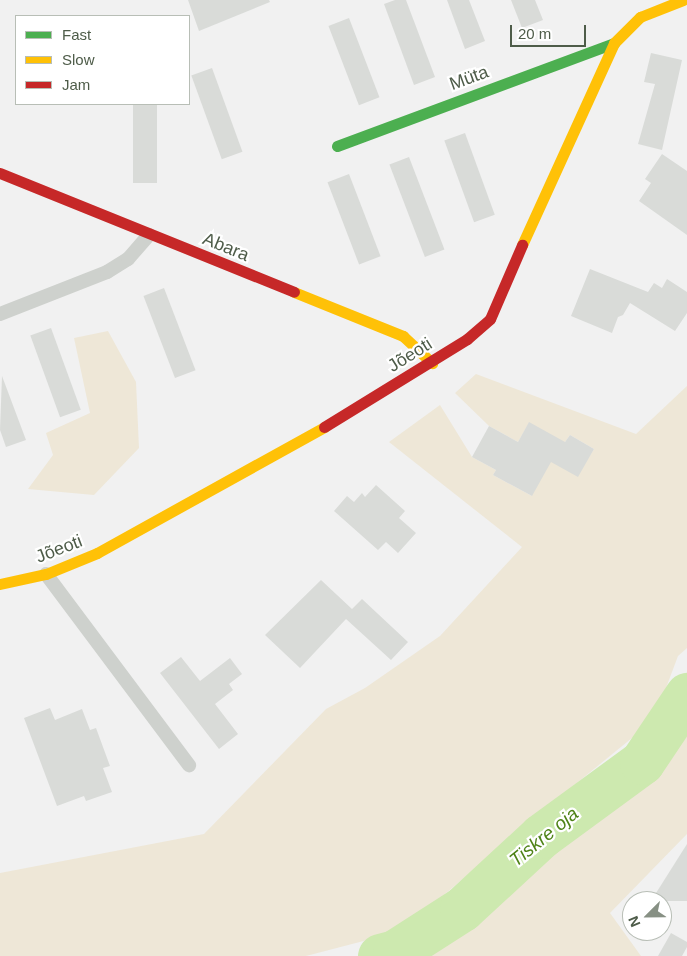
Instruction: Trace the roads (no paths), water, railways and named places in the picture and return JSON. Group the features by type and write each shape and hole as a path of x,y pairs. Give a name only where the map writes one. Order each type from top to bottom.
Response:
{"street":[{"name":"Jõeoti","path":"0,584 46,574 96,553 360,407 432,363 490,320 583,106 614,43 640,17 683,0"},
{"name":"Müta","path":"337,146 614,43"},
{"name":"Abara","path":"0,173 149,235 403,336 432,363"}],"lane":[{"path":"0,314 108,272 128,259 149,235"},
{"path":"46,574 190,765"}],"waterway":[{"name":"Tiskre oja","path":"380,956 395,952 462,909 541,836 642,762 687,695"}]}
